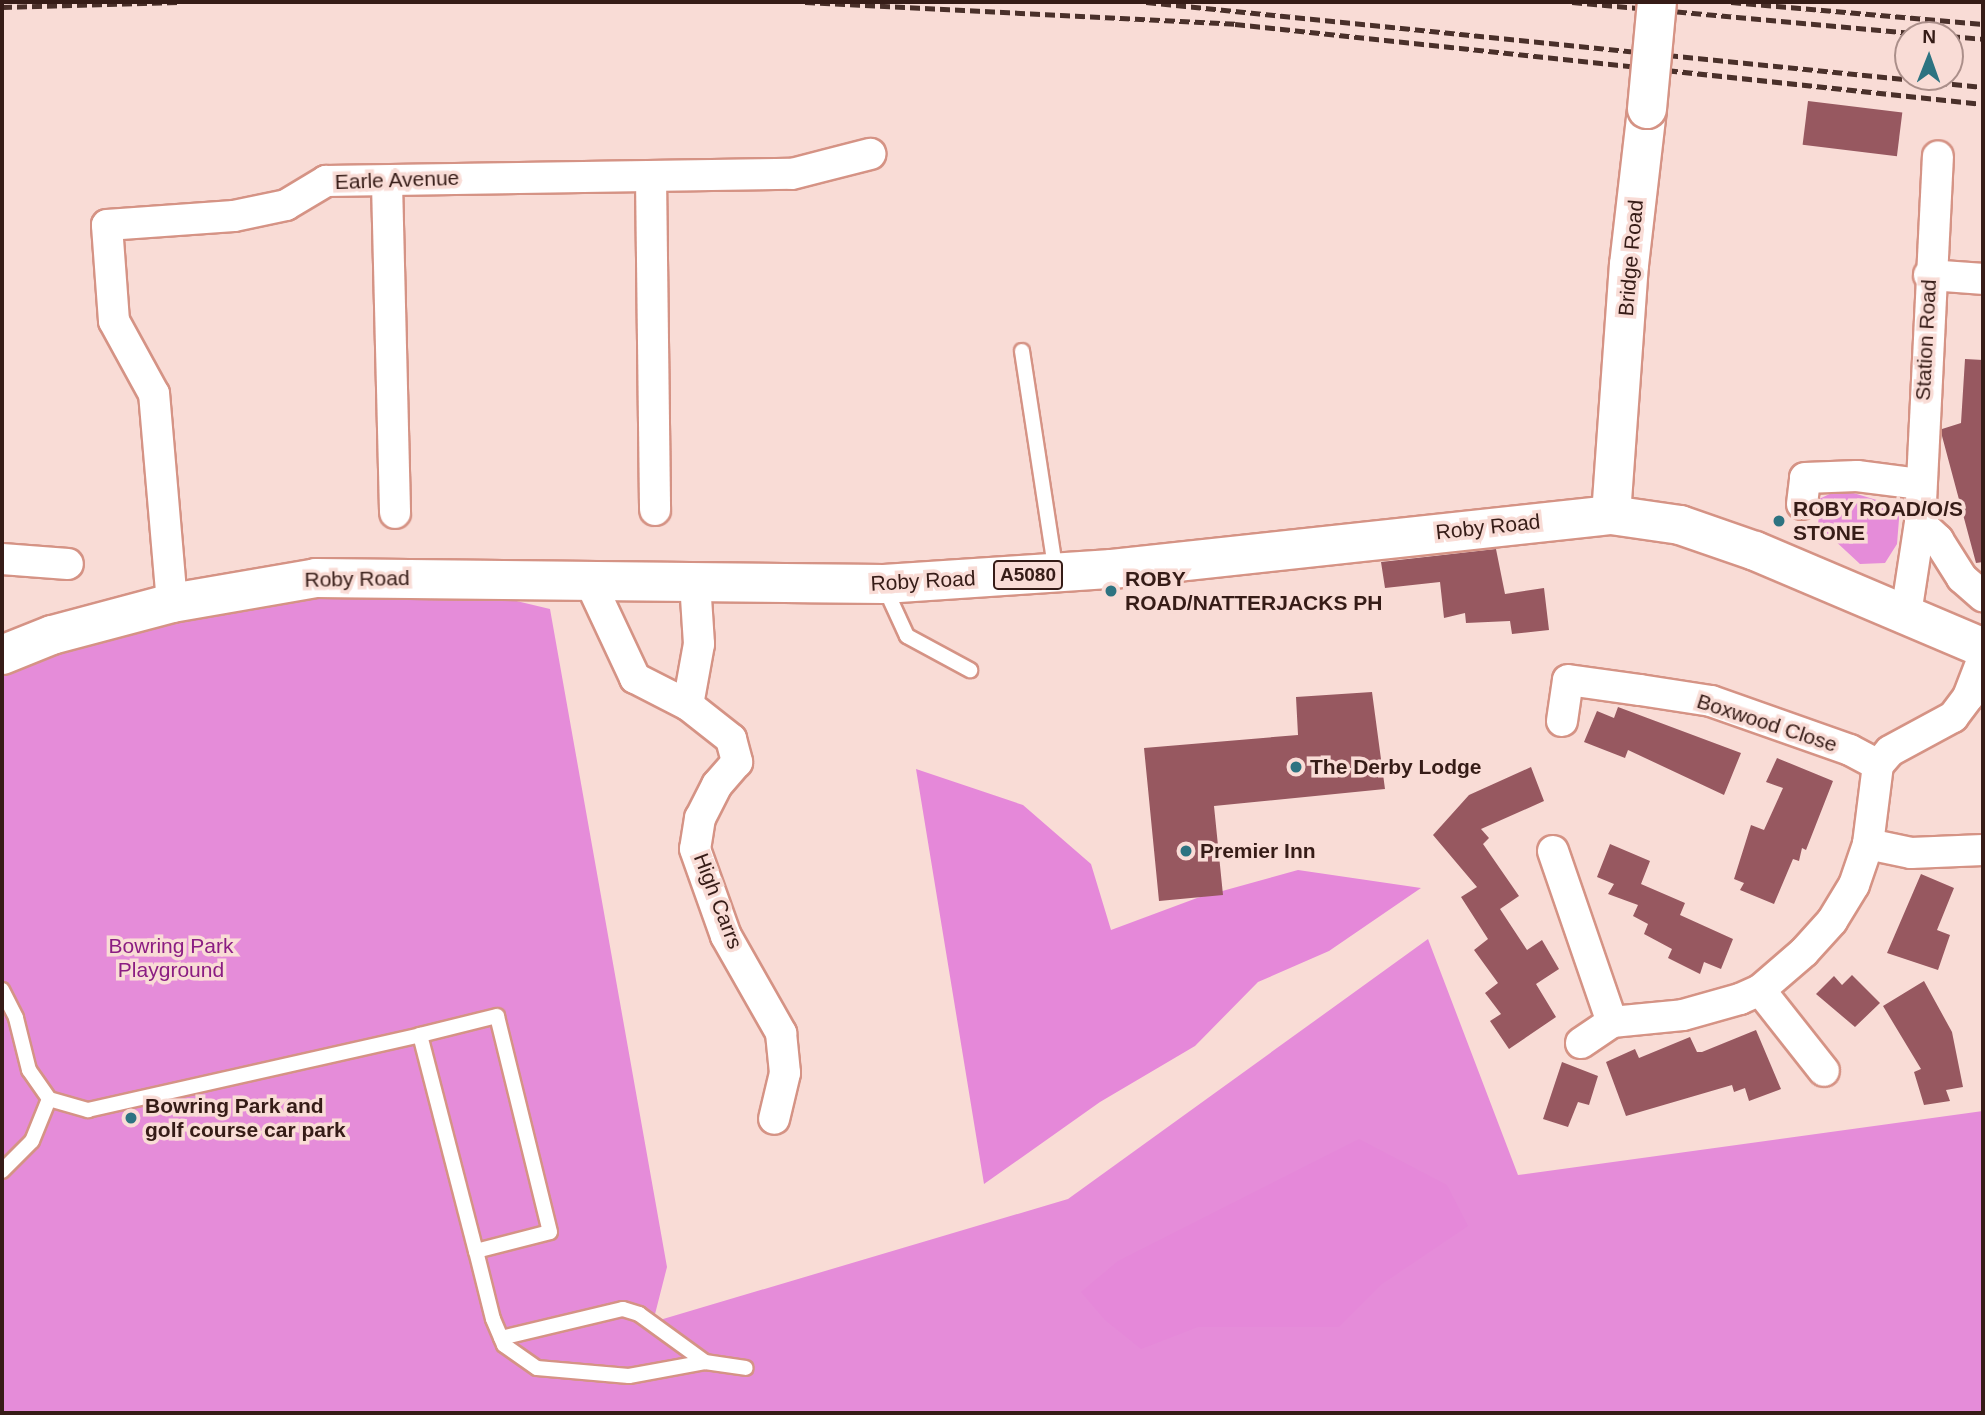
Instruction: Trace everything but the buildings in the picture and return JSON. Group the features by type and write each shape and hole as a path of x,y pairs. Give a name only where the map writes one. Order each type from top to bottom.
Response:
{"main road":[{"name":"Bridge Road","path":"1611,516 1629,265 1657,2"},
{"name":"Roby Road","path":"2,655 52,635 172,603 271,583 327,578 591,584 884,584 1056,573 1611,516 1680,525 1755,551 1983,648"},
{"name":"Roby Road","path":"2,642 52,635"}],"street":[{"name":"Earle Avenue","path":"172,603 154,394 114,321 107,225 234,216 286,205 326,181 387,183 528,175 651,177 792,174 870,154"},
{"name":"Station Road","path":"1906,614 1920,523 1929,275 1938,156"},
{"path":"651,177 655,510"},
{"path":"387,183 395,513"},
{"path":"1929,275 1983,279"},
{"path":"1802,505 1805,478 1857,476 1920,484"},
{"path":"1920,523 1938,540 1962,578 1983,596"},
{"path":"2,559 68,564"},
{"path":"688,705 699,644 695,582"},
{"name":"High Carrs","path":"591,584 635,678 688,705 731,739 737,762 717,785 700,818 695,849 726,936 781,1033 785,1073 774,1119"},
{"path":"1581,1042 1612,1021 1683,1015 1760,990 1832,921 1854,885 1868,844 1878,765 1890,751 1954,717 1968,697 1983,658"},
{"name":"Boxwood Close","path":"1562,721 1568,680 1640,690 1711,701 1850,750 1878,765"},
{"path":"1868,844 1911,853 1983,850"},
{"path":"1553,851 1612,1021"},
{"path":"1760,990 1824,1071"}],"lane":[{"path":"1022,351 1056,573"},
{"path":"884,584 907,636 970,670"},
{"path":"2,990 16,1018 29,1070 49,1099 88,1110 497,1016 550,1232 476,1251"},
{"path":"420,1035 501,1338 517,1357 537,1368 569,1374 629,1376 705,1362 746,1368"},
{"path":"2,1171 32,1141 49,1099"},
{"path":"501,1338 624,1310 639,1314 705,1362"}],"green space":[{"path":"1840,489 1900,507 1897,544 1885,563 1860,564 1818,525 1819,515 1812,512 1815,501"},
{"name":"Bowring Park Playground","path":"420,578 550,609 667,1267 653,1322 1068,1199 1428,939 1518,1175 1983,1111 1983,1413 2,1413 2,655 52,635"}],"shaded area":[{"path":"916,769 1023,805 1091,864 1111,930 1197,898 1298,870 1421,888 1329,951 1258,982 1195,1046 1100,1102 984,1184"},
{"path":"1359,1139 1447,1185 1468,1226 1382,1284 1339,1327 1198,1327 1141,1349 1105,1320 1081,1292 1118,1261"}],"railway":[{"path":"2,7 179,2"},
{"path":"805,2 1235,24 1983,104"},
{"path":"1146,2 1983,87"},
{"path":"1572,2 1894,31"},
{"path":"1731,2 1983,24"},
{"path":"1964,37 1983,39"}],"place":[{"name":"ROBY ROAD/O/S STONE","path":"1779,521"},
{"name":"ROBY ROAD/NATTERJACKS PH","path":"1111,591"},
{"name":"The Derby Lodge","path":"1296,767"},
{"name":"Premier Inn","path":"1186,851"},
{"name":"Bowring Park and golf course car park","path":"131,1118"}]}
